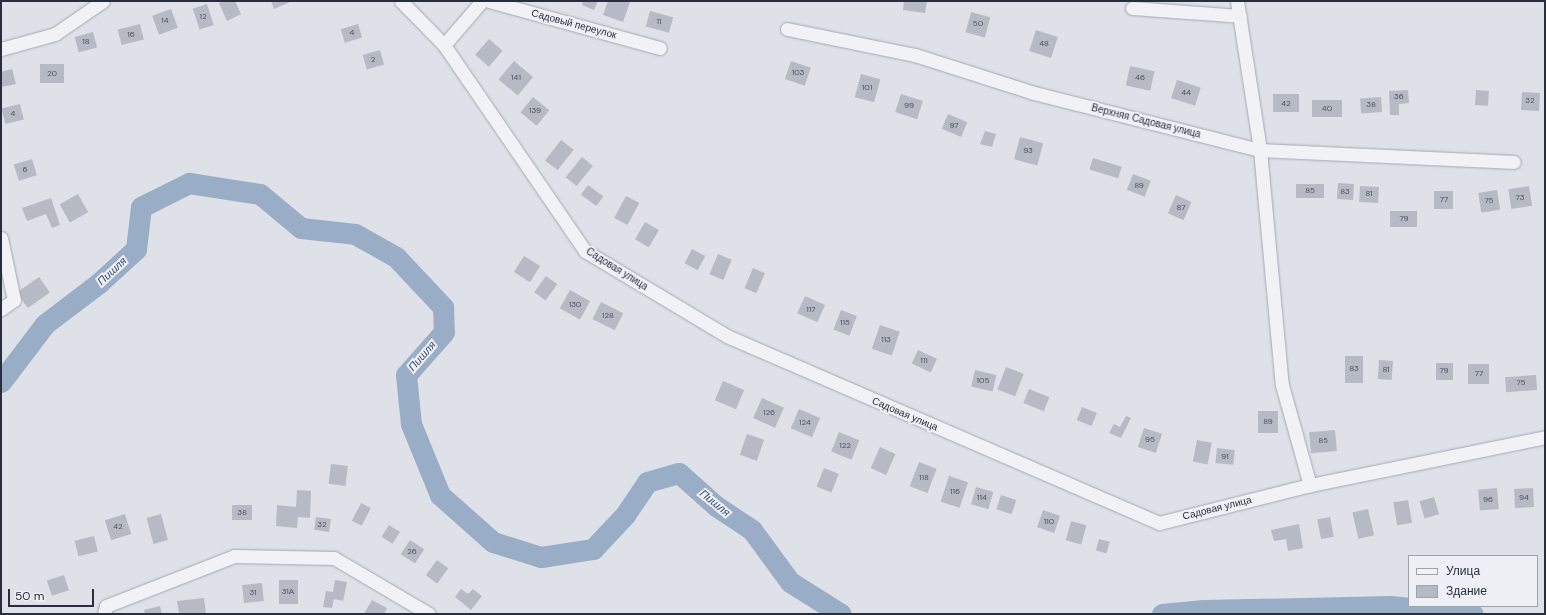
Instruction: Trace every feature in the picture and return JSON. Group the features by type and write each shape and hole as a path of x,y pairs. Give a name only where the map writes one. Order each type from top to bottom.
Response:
{"street":[{"path":"1,49 55,34 103,1"},
{"name":"Садовая улица","path":"401,1 444,45 585,250 727,336 1159,523 1310,485 1545,437"},
{"path":"444,45 482,1"},
{"name":"Садовый переулок","path":"489,1 660,48"},
{"path":"1237,1 1260,150 1282,385 1310,485"},
{"path":"1132,8 1240,16"},
{"name":"Верхняя Садовая улица","path":"787,29 915,55 1034,93 1260,150 1514,162"},
{"path":"1,238 14,300 1,310"},
{"path":"104,614 106,606 234,556 334,558 429,614"}],"building":[{"path":"224,1 235,1 241,14 227,21 219,3"},
{"path":"271,1 290,1 290,2 274,9"},
{"path":"583,1 598,1 594,10 582,5"},
{"path":"608,1 630,2 623,22 603,15"},
{"path":"904,1 927,1 925,13 903,10"},
{"path":"207,4 214,25 200,30 193,9"},
{"path":"171,9 178,28 159,35 152,16"},
{"path":"650,11 673,17 669,33 646,26"},
{"path":"971,12 990,17 985,37 966,32"},
{"path":"140,24 144,40 122,45 118,30"},
{"path":"358,24 362,37 345,43 341,29"},
{"path":"1036,30 1058,37 1051,58 1029,51"},
{"path":"93,32 97,47 79,52 75,37"},
{"path":"489,39 503,51 489,67 475,55"},
{"path":"380,50 384,64 367,69 363,55"},
{"path":"514,61 533,77 518,95 499,79"},
{"path":"791,61 811,68 805,86 785,79"},
{"path":"40,64 64,64 64,83 40,83"},
{"path":"1130,66 1154,71 1150,91 1126,86"},
{"path":"12,69 16,84 1,87 1,72"},
{"path":"861,74 880,79 874,102 855,97"},
{"path":"1177,80 1201,88 1195,106 1171,98"},
{"path":"1408,90 1409,103 1399,104 1399,115 1390,115 1389,91"},
{"path":"1476,90 1489,91 1488,106 1475,105"},
{"path":"1522,92 1540,93 1539,111 1521,110"},
{"path":"901,94 923,101 917,119 895,112"},
{"path":"1273,94 1299,94 1299,112 1273,112"},
{"path":"533,97 549,110 537,126 520,113"},
{"path":"1381,97 1382,112 1361,113 1360,98"},
{"path":"1312,100 1342,100 1342,117 1312,117"},
{"path":"20,104 24,120 5,124 2,109"},
{"path":"948,114 967,122 961,137 942,129"},
{"path":"985,131 996,134 992,147 980,144"},
{"path":"1020,137 1043,143 1037,165 1014,159"},
{"path":"561,140 574,150 558,170 545,160"},
{"path":"582,157 593,166 577,186 566,177"},
{"path":"1093,158 1122,167 1118,178 1089,169"},
{"path":"32,159 37,175 19,181 14,165"},
{"path":"1133,174 1151,181 1145,197 1127,190"},
{"path":"1338,183 1354,184 1353,200 1337,199"},
{"path":"1296,184 1324,184 1324,198 1296,198"},
{"path":"588,185 603,196 596,206 581,195"},
{"path":"1360,186 1379,187 1378,203 1359,202"},
{"path":"1529,186 1532,206 1511,209 1508,189"},
{"path":"1497,190 1500,210 1481,213 1478,193"},
{"path":"1434,191 1453,191 1453,209 1434,209"},
{"path":"78,194 88,212 70,223 60,204"},
{"path":"1176,195 1192,202 1183,220 1168,213"},
{"path":"626,196 639,203 628,225 614,218"},
{"path":"51,198 60,225 52,228 46,214 27,221 22,208"},
{"path":"1390,211 1417,211 1417,227 1390,227"},
{"path":"645,222 659,230 649,247 635,239"},
{"path":"692,249 705,256 698,270 684,263"},
{"path":"718,254 732,260 723,280 709,274"},
{"path":"524,256 540,266 530,282 514,272"},
{"path":"753,268 765,273 756,293 744,288"},
{"path":"546,276 557,284 546,300 534,292"},
{"path":"39,277 50,293 28,308 17,292"},
{"path":"570,290 590,301 580,320 560,308"},
{"path":"805,296 825,305 817,322 797,313"},
{"path":"601,302 623,313 615,330 592,319"},
{"path":"841,310 857,316 849,336 833,330"},
{"path":"880,325 900,332 892,355 872,349"},
{"path":"918,350 937,359 931,372 912,364"},
{"path":"1345,356 1363,356 1363,383 1345,383"},
{"path":"1379,360 1393,361 1392,380 1378,379"},
{"path":"1436,363 1453,363 1453,380 1436,380"},
{"path":"1468,364 1489,364 1489,384 1468,384"},
{"path":"1006,367 1024,374 1015,396 997,389"},
{"path":"975,370 996,375 993,392 971,387"},
{"path":"1536,375 1537,390 1506,392 1505,377"},
{"path":"723,381 744,390 736,409 715,400"},
{"path":"1029,389 1049,397 1044,411 1023,403"},
{"path":"762,398 784,408 775,428 753,418"},
{"path":"1082,407 1097,413 1092,426 1077,420"},
{"path":"799,409 820,418 812,437 791,428"},
{"path":"1258,411 1278,411 1278,433 1258,433"},
{"path":"1126,416 1131,418 1121,438 1109,433 1114,424 1120,427"},
{"path":"1144,428 1162,434 1156,453 1138,447"},
{"path":"1335,430 1337,451 1311,453 1309,432"},
{"path":"839,432 859,440 852,460 831,451"},
{"path":"747,434 764,440 757,461 740,455"},
{"path":"1197,440 1212,443 1208,464 1193,462"},
{"path":"880,447 896,454 886,475 871,468"},
{"path":"1217,448 1235,450 1233,465 1215,463"},
{"path":"919,462 937,469 927,493 910,486"},
{"path":"331,464 348,466 345,486 329,484"},
{"path":"824,468 839,474 831,493 817,487"},
{"path":"949,476 968,482 960,508 941,502"},
{"path":"976,487 993,492 988,509 971,504"},
{"path":"1497,488 1499,509 1480,511 1478,490"},
{"path":"1533,488 1534,507 1515,508 1514,489"},
{"path":"297,490 311,491 310,518 298,517 297,528 276,526 277,505 296,507"},
{"path":"1001,495 1016,500 1012,514 996,509"},
{"path":"1434,497 1439,514 1425,518 1420,501"},
{"path":"1408,500 1412,523 1397,525 1393,503"},
{"path":"361,503 371,508 362,526 352,521"},
{"path":"232,505 252,505 252,520 232,520"},
{"path":"1368,509 1374,535 1358,539 1352,513"},
{"path":"1043,510 1060,516 1054,533 1037,527"},
{"path":"125,514 131,534 111,540 105,520"},
{"path":"161,514 168,540 153,544 147,518"},
{"path":"316,517 331,519 329,532 314,530"},
{"path":"1330,517 1334,537 1321,539 1317,519"},
{"path":"1071,521 1086,525 1081,544 1066,540"},
{"path":"1299,524 1303,548 1288,551 1286,539 1274,541 1271,530"},
{"path":"389,525 400,532 393,544 382,537"},
{"path":"94,536 98,552 78,556 75,541"},
{"path":"1099,539 1110,542 1107,553 1096,551"},
{"path":"410,540 424,549 415,564 401,554"},
{"path":"437,560 448,568 437,584 426,575"},
{"path":"64,575 69,590 52,596 47,581"},
{"path":"279,580 298,580 298,604 279,604"},
{"path":"335,580 347,582 343,601 334,599 332,608 323,607 326,591 333,592"},
{"path":"262,583 264,601 244,603 242,585"},
{"path":"461,589 468,594 473,589 482,596 471,610 455,597"},
{"path":"204,598 206,614 179,614 177,601"},
{"path":"372,600 387,608 384,614 364,614"},
{"path":"160,606 162,614 145,614 144,610"}],"waterway":[{"name":"Пишля","path":"1,382 45,324 99,283 136,249 141,207 189,183 260,194 301,228 355,234 396,257 443,307 444,332 406,375 411,424 440,495 493,542 541,557 593,549 625,515 647,482 679,473 716,506 752,530 790,582 841,614"},
{"name":"Пишля","path":"1162,614 1204,610 1390,606 1473,614"}]}
